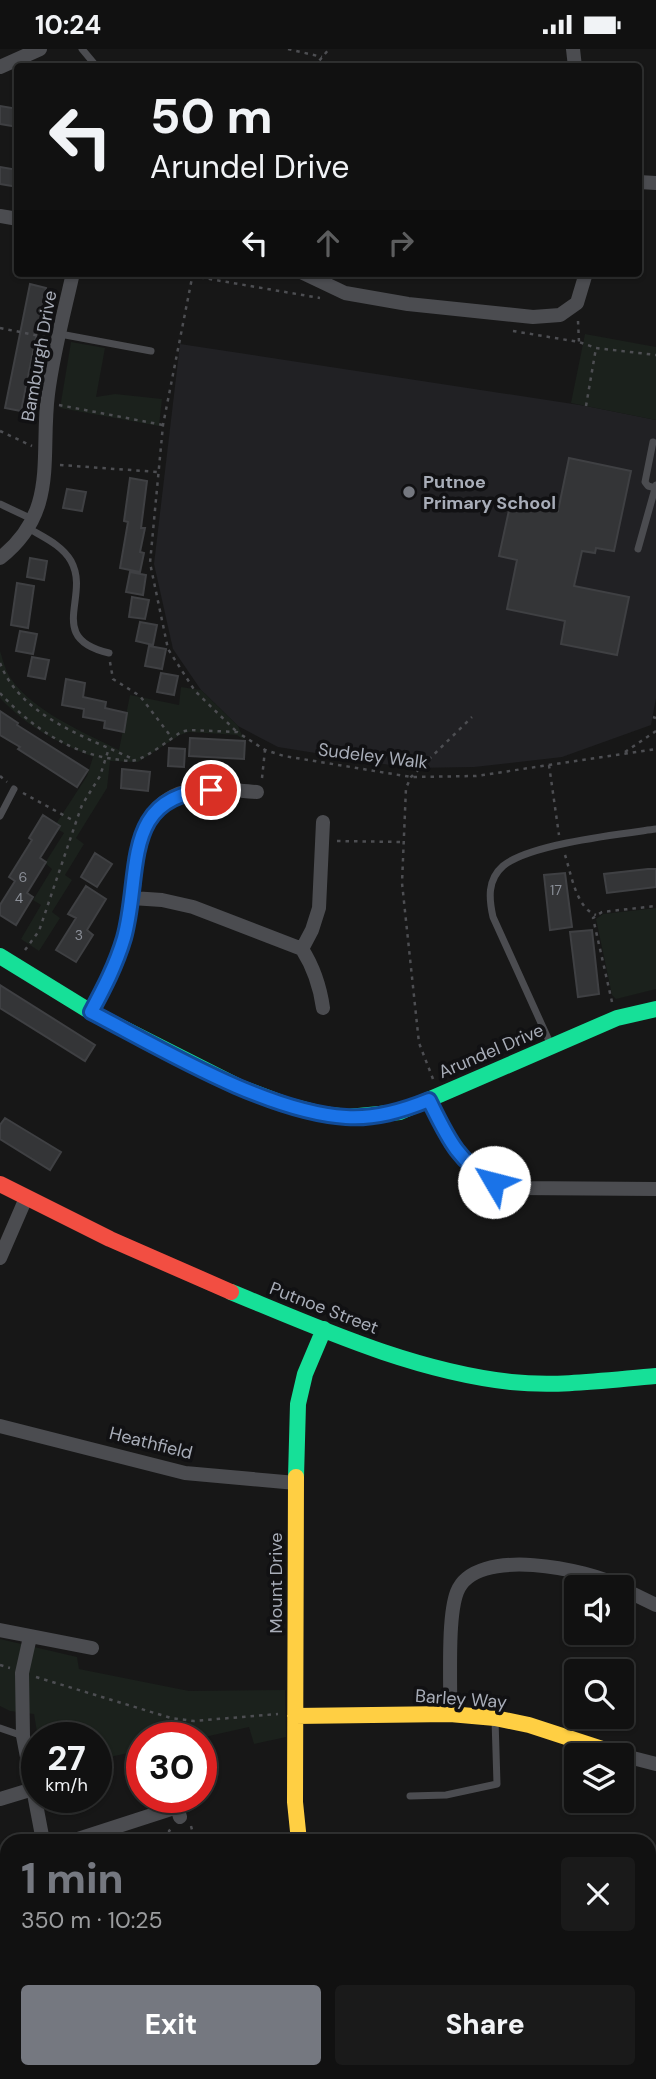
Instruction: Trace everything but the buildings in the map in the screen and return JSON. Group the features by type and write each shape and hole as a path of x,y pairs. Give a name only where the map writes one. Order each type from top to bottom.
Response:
{"street":[{"path":"0,67 40,49"},
{"name":"Bamburgh Drive","path":"0,558 30,523 42,494 47,403 72,277"},
{"path":"312,277 345,292 408,304 533,317 560,315 577,303 585,277"},
{"path":"91,1012 109,979 123,939 132,898 136,855 142,830 151,815 168,800 187,791 257,792"},
{"path":"302,949 319,908 323,822"},
{"path":"132,898 162,900 193,907 302,949 312,965 323,1009"},
{"name":"Arundel Drive","path":"0,956 91,1012 239,1087 287,1105 348,1117 400,1112 617,1018 656,1009"},
{"path":"434,1097 458,1152 474,1171 494,1182 516,1188 656,1189"},
{"name":"Putnoe Street","path":"0,1184 154,1259 234,1294 434,1367 514,1382 564,1383 656,1376"},
{"path":"0,1258 26,1198"},
{"name":"Mount Drive","path":"298,1834 295,1802 298,1405 305,1374 324,1329"},
{"name":"Heathfield","path":"0,1426 185,1473 296,1483"},
{"path":"450,1714 453,1612 458,1590 467,1577 483,1569 548,1566 590,1575"},
{"path":"634,1594 656,1605"},
{"path":"0,1630 92,1648"},
{"path":"23,1722 23,1673 30,1637"},
{"name":"Barley Way","path":"295,1716 450,1714 495,1718 529,1725 584,1743"},
{"name":"Barley Way","path":"634,1758 656,1764"},
{"path":"0,1799 21,1793"},
{"path":"94,1834 177,1807 180,1817"},
{"path":"38,1813 42,1834"}],"lane":[{"path":"82,49 94,63"},
{"path":"60,337 151,351"},
{"path":"638,549 656,487 648,486 645,481 653,442"},
{"path":"0,504 30,523 70,559 76,573 77,590 72,613 74,628 83,643 95,650 109,653"},
{"path":"0,816 14,789"},
{"path":"551,1046 493,917 489,898 492,882 502,867 515,858 562,845 656,829"},
{"path":"410,1796 446,1795 497,1784 495,1718"},
{"path":"0,1728 21,1735"}],"path":[{"path":"288,49 322,57"},
{"path":"317,63 329,49"},
{"name":"Sudeley Walk","path":"192,277 163,425 150,563 168,649 195,691 237,732 265,750 284,756 411,777 475,776 622,754 656,731"},
{"path":"577,303 579,342 596,348 656,355"},
{"path":"0,328 60,337"},
{"path":"586,406 596,348"},
{"path":"47,403 163,425"},
{"path":"0,431 46,458 158,472"},
{"path":"109,653 113,679 141,696 172,738"},
{"path":"0,663 4,674 26,701 47,717 136,760"},
{"path":"0,679 4,674"},
{"path":"0,693 19,714 42,731 104,758 136,760 189,730 237,732"},
{"path":"434,1097 419,1043 402,883 407,788 411,777 472,717"},
{"path":"14,966 39,930 82,806 100,776 109,748"},
{"path":"622,754 656,749"},
{"path":"257,792 263,777 265,750"},
{"path":"549,765 562,845 577,892 586,909 596,915"},
{"path":"14,789 36,798 76,822"},
{"path":"322,841 403,842"},
{"path":"617,1018 593,921 601,912 656,906"},
{"path":"0,1665 171,1718 194,1721 278,1714 295,1716"}],"shaded area":[{"path":"585,334 656,347 656,420 571,403"},
{"path":"71,342 105,348 96,397 115,394 162,399 159,426 60,408"},
{"name":"Putnoe Primary School","path":"180,344 586,406 656,420 656,698 651,725 562,757 474,767 409,768 278,747 238,726 201,690 173,649 154,564"},
{"path":"0,651 7,672 27,697 57,718 119,750 130,695 179,705 181,687 201,690 238,726 244,740 237,735 189,732 138,762 110,761 107,788 76,838 84,844 65,875 72,880 52,912 60,918 39,951 21,939 41,905 33,900 52,869 45,863 64,833 54,827 87,776 93,757 43,733 21,718 0,698"},
{"path":"656,908 656,989 616,999 612,995 596,919 603,914"},
{"path":"0,1639 77,1657 79,1669 189,1691 285,1690 286,1737 254,1744 249,1727 217,1734 217,1722 126,1722 126,1753 112,1757 112,1722 35,1722 34,1714 10,1711 0,1706"}],"traffic: fast":[{"path":"0,956 91,1012 239,1087 287,1105 348,1117 400,1112 617,1018 656,1009"},
{"path":"231,1292 368,1347 439,1369 511,1382 547,1384 656,1376"},
{"path":"296,1477 298,1404 305,1374 324,1329"}],"traffic: slow":[{"path":"296,1477 295,1802 298,1834"},
{"path":"295,1716 450,1714 495,1718 529,1725 584,1743"}],"traffic: jam":[{"path":"0,1184 110,1239 231,1292"}],"place":[{"name":"Putnoe Primary School","path":"409,492"}],"route":[{"path":"211,790 187,791 168,800 151,815 142,830 123,939 109,979 91,1012 239,1087 287,1105 348,1117 400,1112 429,1100 458,1152 474,1171 494,1182"}]}
